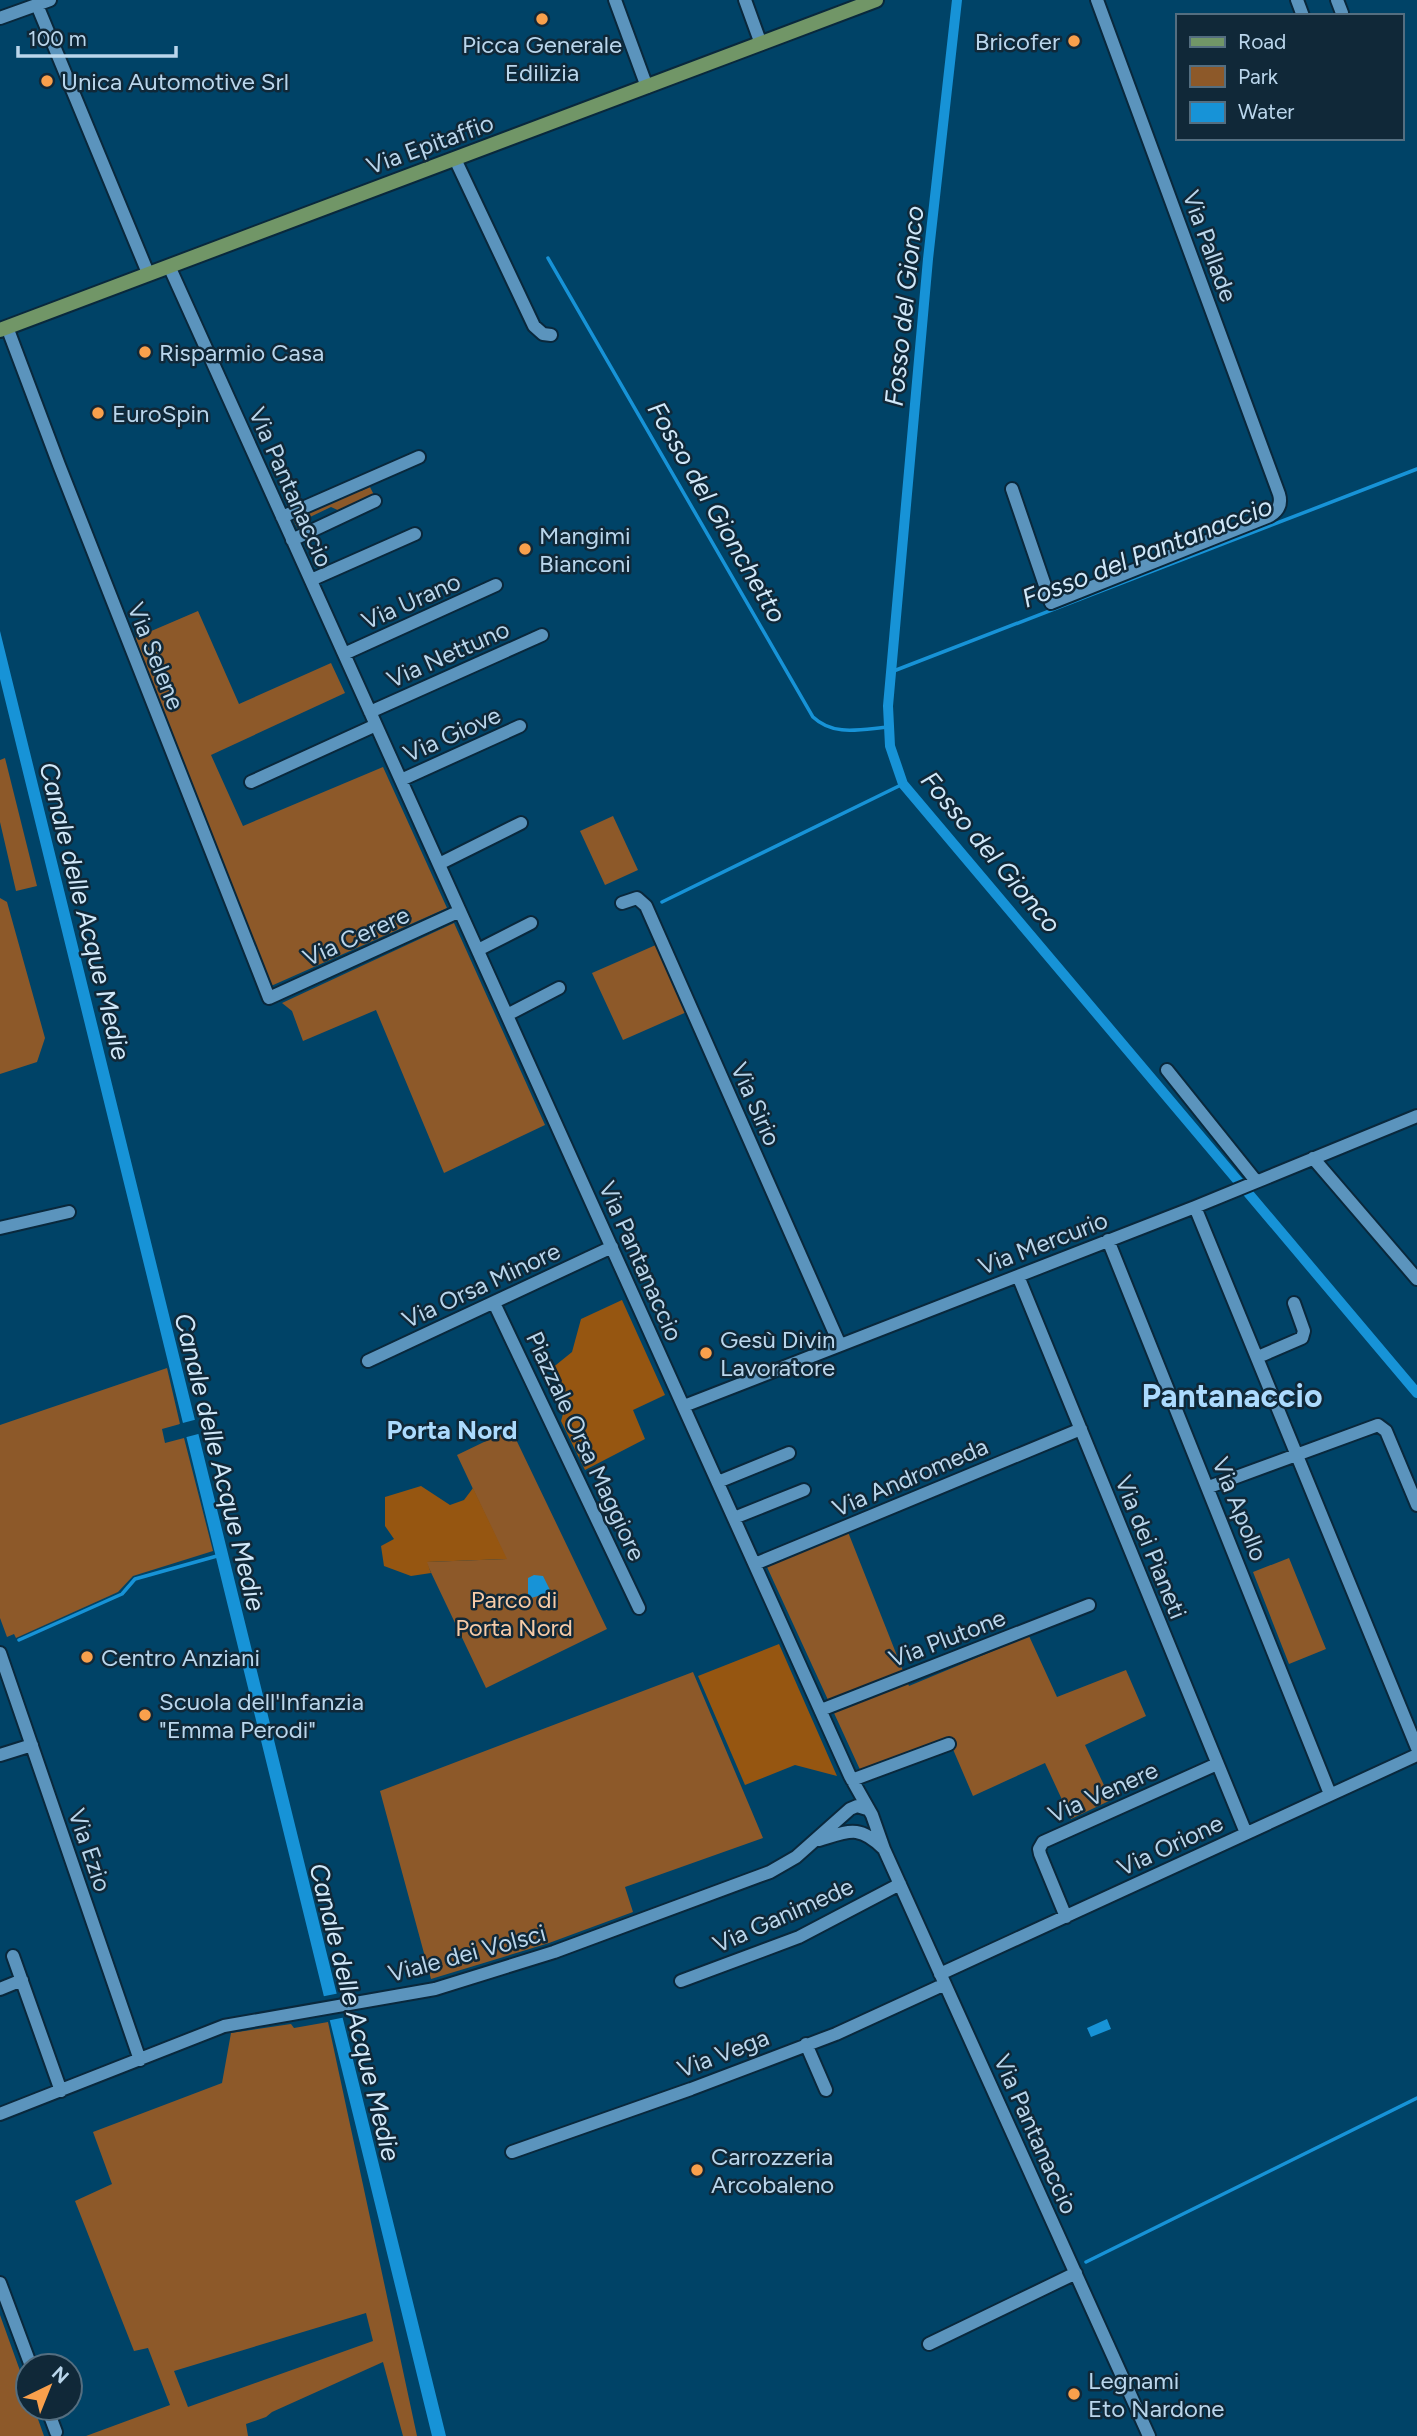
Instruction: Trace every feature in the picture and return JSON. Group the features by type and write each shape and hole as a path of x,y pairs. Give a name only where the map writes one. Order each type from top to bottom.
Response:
{"main road":[{"name":"Via Epitaffio","path":"3,329 876,0"}],"street":[{"path":"0,18 50,0"},
{"path":"615,0 647,87"},
{"path":"745,0 761,44"},
{"name":"Via Pallade","path":"1012,489 1051,603 1270,516 1279,508 1279,494 1097,0"},
{"path":"37,5 148,273"},
{"path":"454,159 534,326 540,332 551,335"},
{"name":"Via Pantanaccio","path":"169,266 1149,2436"},
{"name":"Via Selene","path":"3,329 269,999"},
{"path":"282,517 419,457"},
{"path":"327,498 336,518"},
{"path":"292,540 376,501"},
{"path":"311,580 415,534"},
{"name":"Via Urano","path":"344,654 496,585"},
{"name":"Via Nettuno","path":"373,719 542,635"},
{"path":"251,782 373,719"},
{"name":"Via Giove","path":"401,780 520,726"},
{"path":"439,864 521,823"},
{"name":"Via Sirio","path":"622,902 637,898 646,906 840,1345"},
{"name":"Via Cerere","path":"269,999 460,911"},
{"path":"478,950 531,923"},
{"path":"507,1015 559,988"},
{"path":"1167,1070 1253,1182"},
{"name":"Via Mercurio","path":"684,1406 1195,1207 1417,1116"},
{"path":"1313,1158 1417,1279"},
{"path":"1195,1207 1417,1748"},
{"path":"0,1228 69,1212"},
{"name":"Via Apollo","path":"1108,1240 1330,1794"},
{"name":"Via Orsa Minore","path":"368,1361 612,1247"},
{"name":"Via dei Pianeti","path":"1018,1276 1246,1833"},
{"name":"Piazzale Orsa Maggiore","path":"494,1303 639,1608"},
{"path":"1258,1357 1302,1338 1303,1328 1294,1303"},
{"path":"1209,1487 1373,1425 1381,1426 1386,1431 1417,1505"},
{"name":"Via Andromeda","path":"755,1564 1080,1429"},
{"path":"718,1482 789,1453"},
{"path":"734,1518 804,1490"},
{"name":"Via Plutone","path":"821,1710 1089,1605"},
{"name":"Via Ezio","path":"0,1653 140,2060"},
{"path":"852,1780 949,1744"},
{"path":"0,1755 32,1745"},
{"name":"Via Orione","path":"943,1979 1066,1917 1417,1755"},
{"name":"Via Venere","path":"1066,1917 1040,1854 1040,1846 1217,1764"},
{"name":"Via Pantanaccio","path":"851,1810 852,1780"},
{"path":"861,1806 870,1814 869,1828 857,1831 847,1824 851,1810 861,1806"},
{"name":"Viale dei Volsci","path":"0,2114 224,2026 435,1989 554,1952 762,1876 788,1863 851,1810"},
{"name":"Via Pantanaccio","path":"857,1831 884,1849"},
{"name":"Viale dei Volsci","path":"816,1841 857,1831"},
{"name":"Via Ganimede","path":"681,1980 799,1937 900,1884"},
{"path":"13,1956 61,2091"},
{"name":"Via Vega","path":"512,2152 836,2034 943,1979"},
{"path":"0,1989 22,1980"},
{"path":"806,2044 826,2090"},
{"path":"929,2344 1076,2273"},
{"path":"0,2283 26,2352"},
{"path":"52,2422 56,2432"}],"green space":[{"path":"370,487 375,497 342,512 331,507 310,517 307,528 299,531 291,516 357,489 361,491"},
{"path":"198,611 239,704 331,663 345,693 211,755 243,826 383,767 447,908 271,986 135,638"},
{"path":"5,758 37,886 16,891 0,822 0,760"},
{"path":"613,816 638,870 605,885 580,831"},
{"path":"0,898 7,902 45,1038 37,1062 0,1074"},
{"path":"454,923 545,1125 444,1173 376,1010 303,1041 292,1011 282,1003"},
{"path":"658,944 689,1011 623,1040 592,973"},
{"path":"167,1368 180,1424 162,1429 165,1443 184,1438 213,1551 133,1576 118,1592 16,1638 14,1634 7,1637 0,1618 0,1425"},
{"name":"Parco di Porta Nord","path":"511,1429 607,1629 486,1688 426,1562 506,1559 457,1455"},
{"path":"848,1532 909,1686 1029,1636 1057,1697 1126,1670 1146,1716 1085,1745 1111,1800 1071,1819 1045,1763 973,1796 949,1740 862,1774 767,1567"},
{"path":"1289,1558 1326,1649 1289,1664 1253,1572"},
{"path":"693,1672 763,1838 625,1887 633,1912 549,1943 431,1979 380,1791"},
{"path":"328,2022 417,2436 403,2436 383,2362 246,2424 248,2436 86,2436 170,2405 148,2348 134,2351 75,2201 112,2184 93,2132 222,2083 231,2033 291,2024 294,2028","holes":["366,2313 373,2341 188,2407 174,2371"]},
{"path":"0,2315 14,2354 14,2422 39,2422 44,2436 0,2436"}],"shaded area":[{"path":"622,1300 665,1395 633,1410 645,1439 585,1470 561,1421 565,1407 551,1369 572,1352 581,1319"},
{"path":"421,1486 450,1505 464,1500 473,1488 507,1559 427,1562 431,1573 411,1576 384,1566 381,1546 394,1539 385,1526 385,1497"},
{"path":"779,1644 837,1776 795,1765 745,1785 698,1676"}],"water":[{"path":"0,631 446,2436 432,2436 0,679"},
{"path":"534,1575 543,1576 551,1592 528,1599 528,1578"},
{"path":"1107,2019 1111,2029 1091,2037 1087,2028"}],"pier":[{"path":"198,1419 202,1433 183,1438 179,1424"},
{"path":"340,1993 346,2017 326,2021 320,1997"}],"waterway":[{"name":"Fosso del Gionco","path":"957,0 928,259 888,706 890,746 903,784 1417,1393"},
{"name":"Fosso del Gionchetto","path":"548,258 813,717 839,729 889,727"},
{"name":"Fosso del Pantanaccio","path":"891,672 1417,469"},
{"path":"662,902 903,784"},
{"name":"Canale delle Acque Medie","path":"19,1640 122,1594 135,1579 217,1556"},
{"path":"1086,2262 1417,2098"}],"place":[{"name":"Picca Generale Edilizia","path":"542,19"},
{"name":"Bricofer","path":"1074,41"},
{"name":"Unica Automotive Srl","path":"47,81"},
{"name":"Risparmio Casa","path":"145,352"},
{"name":"EuroSpin","path":"98,413"},
{"name":"Mangimi Bianconi","path":"525,549"},
{"name":"Gesù Divin Lavoratore","path":"706,1353"},
{"name":"Centro Anziani","path":"87,1657"},
{"name":"Scuola dell'Infanzia \"Emma Perodi\"","path":"145,1715"},
{"name":"Carrozzeria Arcobaleno","path":"697,2170"},
{"name":"Legnami Eto Nardone","path":"1074,2394"}],"district":[{"name":"Pantanaccio","path":"1232,1396"},
{"name":"Porta Nord","path":"452,1430"}]}
